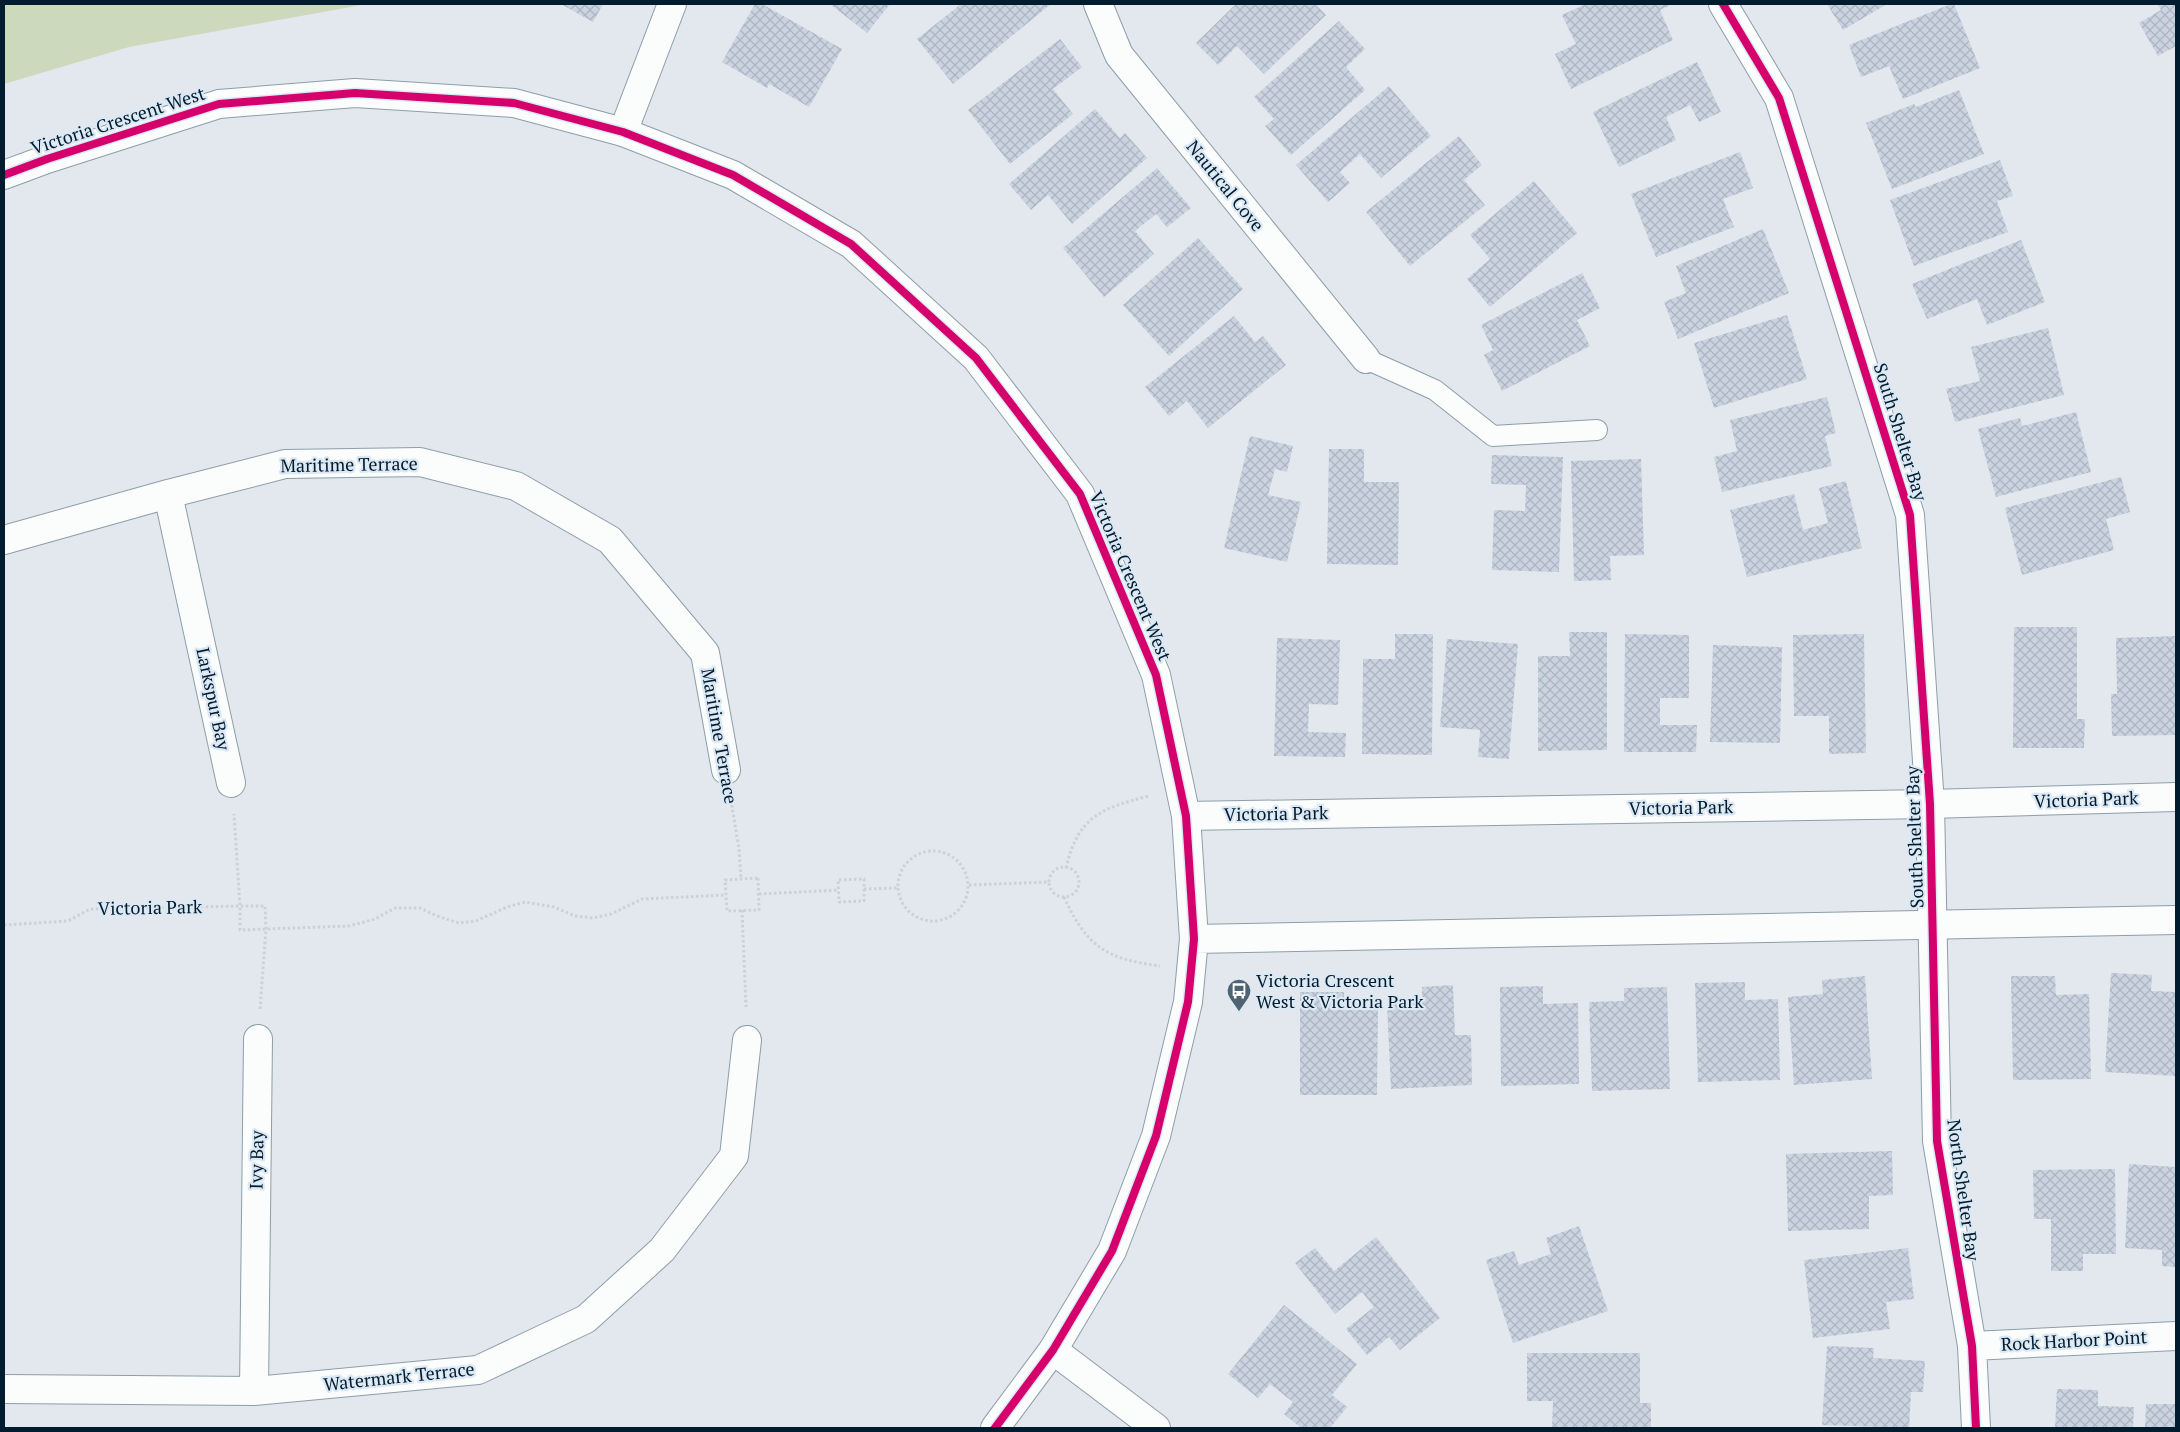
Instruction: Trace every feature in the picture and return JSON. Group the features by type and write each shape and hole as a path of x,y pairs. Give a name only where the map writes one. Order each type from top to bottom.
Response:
{"street":[{"path":"623,132 672,4"},
{"name":"Nautical Cove","path":"1098,4 1119,55 1366,359"},
{"name":"South Shelter Bay","path":"1724,4 1779,98 1910,515 1930,804 1933,926"},
{"name":"Victoria Crescent West","path":"4,175 46,159 219,104 355,93 514,103 623,132 733,175 851,244 976,358 1080,494 1156,675 1186,816 1194,939 1188,1002 1156,1136 1112,1251 1053,1350 995,1428"},
{"name":"Maritime Terrace","path":"4,540 168,494 285,464 420,462 516,486 610,540 705,653 726,770"},
{"name":"Larkspur Bay","path":"168,494 231,784"},
{"name":"Victoria Park","path":"1186,816 1930,804 2176,797"},
{"path":"1194,939 2176,920"},
{"name":"North Shelter Bay","path":"1933,926 1937,1141 1972,1346 1976,1428"},
{"name":"Ivy Bay","path":"254,1391 258,1039"},
{"name":"Watermark Terrace","path":"4,1389 254,1391 478,1370 586,1318 662,1250 734,1156 747,1040"},
{"name":"Rock Harbor Point","path":"1972,1346 2176,1336"},
{"path":"1053,1350 1156,1428"}],"lane":[{"path":"1366,359 1435,390 1493,436 1597,430"}],"path":[{"path":"231,784 240,930 349,926 375,919 395,908 420,908 459,923 476,921 507,907 525,902 554,907 575,916 594,918 611,914 642,899 725,895"},
{"path":"1066,868 1071,847 1080,831 1094,815 1112,805 1180,789"},
{"path":"932,850 953,856 967,874 969,885 961,908 951,916 940,920 928,921 916,917 907,910 901,900 898,888 899,877 911,858 921,852 932,850"},
{"path":"1061,868 1066,868 1078,876 1078,886 1073,894 1064,897 1055,894 1049,882 1053,873 1061,868"},
{"path":"758,878 759,910 727,911 725,880 741,879 758,878"},
{"path":"864,879 864,889 864,901 839,902 838,880 864,879"},
{"path":"969,885 1049,882"},
{"path":"864,889 898,888"},
{"path":"759,894 838,890"},
{"path":"1064,897 1076,923 1091,941 1107,952 1120,958 1191,969"},
{"path":"742,910 747,1040"},
{"path":"258,1039 266,929"}],"green space":[{"path":"4,4 367,4 129,47 4,84"}],"building":[{"path":"561,4 603,4 593,22"},
{"path":"755,4 762,4 842,49 809,107 769,84 767,88 722,62"},
{"path":"830,4 890,4 867,33"},
{"path":"961,4 1051,4 953,84 917,39"},
{"path":"1236,4 1315,4 1326,15 1264,74 1237,46 1218,65 1196,43"},
{"path":"1586,4 1668,4 1669,6 1660,10 1673,40 1571,89 1555,54 1576,44 1562,15"},
{"path":"1827,4 1887,4 1843,30"},
{"path":"1954,4 1980,68 1903,99 1889,66 1861,77 1849,45"},
{"path":"2157,4 2176,4 2176,46 2158,56 2139,23 2161,10"},
{"path":"1339,21 1365,49 1346,67 1365,90 1291,155 1265,126 1274,119 1254,97"},
{"path":"1060,39 1082,67 1053,89 1073,114 1010,164 968,110"},
{"path":"1697,62 1721,112 1699,122 1690,105 1666,117 1676,140 1619,167 1593,112"},
{"path":"1389,86 1431,136 1381,178 1360,154 1340,172 1350,183 1328,202 1296,165"},
{"path":"1959,90 1984,154 1892,189 1866,123 1914,104 1916,107"},
{"path":"1095,109 1120,138 1125,133 1147,158 1072,224 1048,195 1031,210 1009,184"},
{"path":"1459,136 1482,165 1464,180 1485,205 1410,266 1366,212"},
{"path":"1740,152 1753,188 1723,199 1734,227 1656,257 1631,194"},
{"path":"2000,160 2013,196 1997,201 2008,232 1914,266 1890,200"},
{"path":"1157,168 1191,208 1167,227 1156,214 1135,231 1154,254 1104,297 1063,248"},
{"path":"1534,181 1577,233 1490,307 1467,279 1490,259 1470,235"},
{"path":"1763,229 1789,293 1678,339 1664,302 1686,293 1676,266"},
{"path":"1198,238 1243,289 1169,356 1123,305"},
{"path":"2021,240 2045,302 1987,325 1977,299 1927,319 1912,284"},
{"path":"1582,273 1600,308 1577,320 1590,346 1502,391 1484,355 1493,350 1481,325"},
{"path":"1787,315 1807,379 1714,408 1694,343"},
{"path":"1234,316 1255,342 1263,336 1286,365 1208,428 1187,401 1169,416 1145,387"},
{"path":"2048,328 2064,395 1955,422 1946,389 1980,381 1971,347"},
{"path":"1827,397 1836,433 1825,436 1832,466 1722,492 1714,457 1737,451 1730,420"},
{"path":"2076,412 2091,472 1996,497 1978,429 2020,418 2022,426"},
{"path":"1250,436 1293,446 1287,472 1275,469 1268,495 1301,502 1287,562 1224,548"},
{"path":"1329,449 1364,449 1364,482 1399,482 1398,565 1327,564"},
{"path":"1492,455 1563,457 1559,572 1492,570 1494,510 1525,511 1526,485 1491,484"},
{"path":"1641,459 1644,555 1610,556 1611,580 1574,581 1571,461"},
{"path":"2121,477 2130,512 2106,519 2114,550 2022,575 2005,508"},
{"path":"1846,481 1862,548 1747,577 1730,510 1794,494 1803,530 1828,523 1819,488"},
{"path":"2014,627 2077,627 2077,719 2085,719 2084,748 2013,748"},
{"path":"1569,632 1607,632 1607,750 1538,751 1538,656 1570,656"},
{"path":"1395,634 1433,634 1432,755 1362,754 1363,659 1395,659"},
{"path":"1625,634 1689,635 1689,698 1660,698 1660,725 1697,725 1696,752 1624,752"},
{"path":"1864,634 1866,753 1829,754 1829,716 1794,716 1793,635"},
{"path":"2176,636 2176,735 2112,736 2111,694 2117,694 2116,638"},
{"path":"1277,638 1340,640 1338,705 1309,704 1308,732 1346,733 1345,757 1274,756"},
{"path":"1447,639 1518,644 1509,759 1478,757 1480,730 1440,727"},
{"path":"1713,645 1782,647 1780,743 1710,742"},
{"path":"2111,973 2152,975 2151,991 2176,992 2176,1076 2105,1072"},
{"path":"1865,976 1872,1079 1794,1085 1788,997 1823,994 1822,980"},
{"path":"2011,976 2055,976 2056,995 2089,994 2091,1079 2013,1080"},
{"path":"1745,982 1745,1000 1778,999 1780,1080 1698,1082 1695,983"},
{"path":"1453,985 1455,1035 1471,1035 1472,1085 1391,1089 1387,1004 1422,1002 1422,987"},
{"path":"1543,986 1543,1004 1578,1003 1579,1084 1501,1086 1500,987"},
{"path":"1667,987 1670,1089 1592,1091 1589,1002 1624,1001 1624,988"},
{"path":"1300,992 1344,992 1344,1010 1378,1010 1377,1095 1300,1095"},
{"path":"1892,1151 1893,1195 1869,1196 1869,1229 1788,1231 1786,1154"},
{"path":"2129,1164 2176,1167 2176,1267 2162,1266 2162,1250 2125,1248"},
{"path":"2115,1169 2116,1254 2083,1254 2083,1271 2051,1271 2051,1219 2034,1219 2033,1170"},
{"path":"1579,1226 1608,1311 1513,1343 1486,1260 1514,1251 1519,1265 1551,1254 1546,1238"},
{"path":"1376,1237 1440,1318 1400,1350 1389,1337 1367,1355 1346,1329 1374,1307 1362,1292 1335,1314 1295,1263 1315,1248 1334,1271"},
{"path":"1908,1248 1914,1299 1886,1302 1890,1329 1813,1338 1804,1260"},
{"path":"1284,1305 1357,1364 1332,1395 1347,1407 1330,1428 1301,1428 1284,1414 1293,1402 1270,1384 1258,1398 1228,1374"},
{"path":"1827,1346 1874,1348 1873,1358 1925,1361 1923,1392 1911,1392 1909,1428 1822,1425"},
{"path":"1527,1353 1640,1353 1640,1403 1651,1403 1651,1428 1552,1428 1553,1401 1527,1401"},
{"path":"2057,1389 2098,1390 2098,1406 2134,1407 2133,1428 2055,1428"},
{"path":"2146,1404 2176,1404 2176,1428 2145,1428"}],"cycle path":[{"path":"1723,4 1779,98 1910,515 1930,804 1937,1141 1972,1346 1976,1428"},
{"path":"4,175 47,159 219,104 355,93 514,103 623,132 733,175 851,244 976,358 1080,494 1156,675 1186,816 1194,939 1188,1002 1156,1136 1112,1251 1053,1350 995,1428"}],"place":[{"name":"Victoria Crescent West & Victoria Park","path":"1239,1012"}]}
